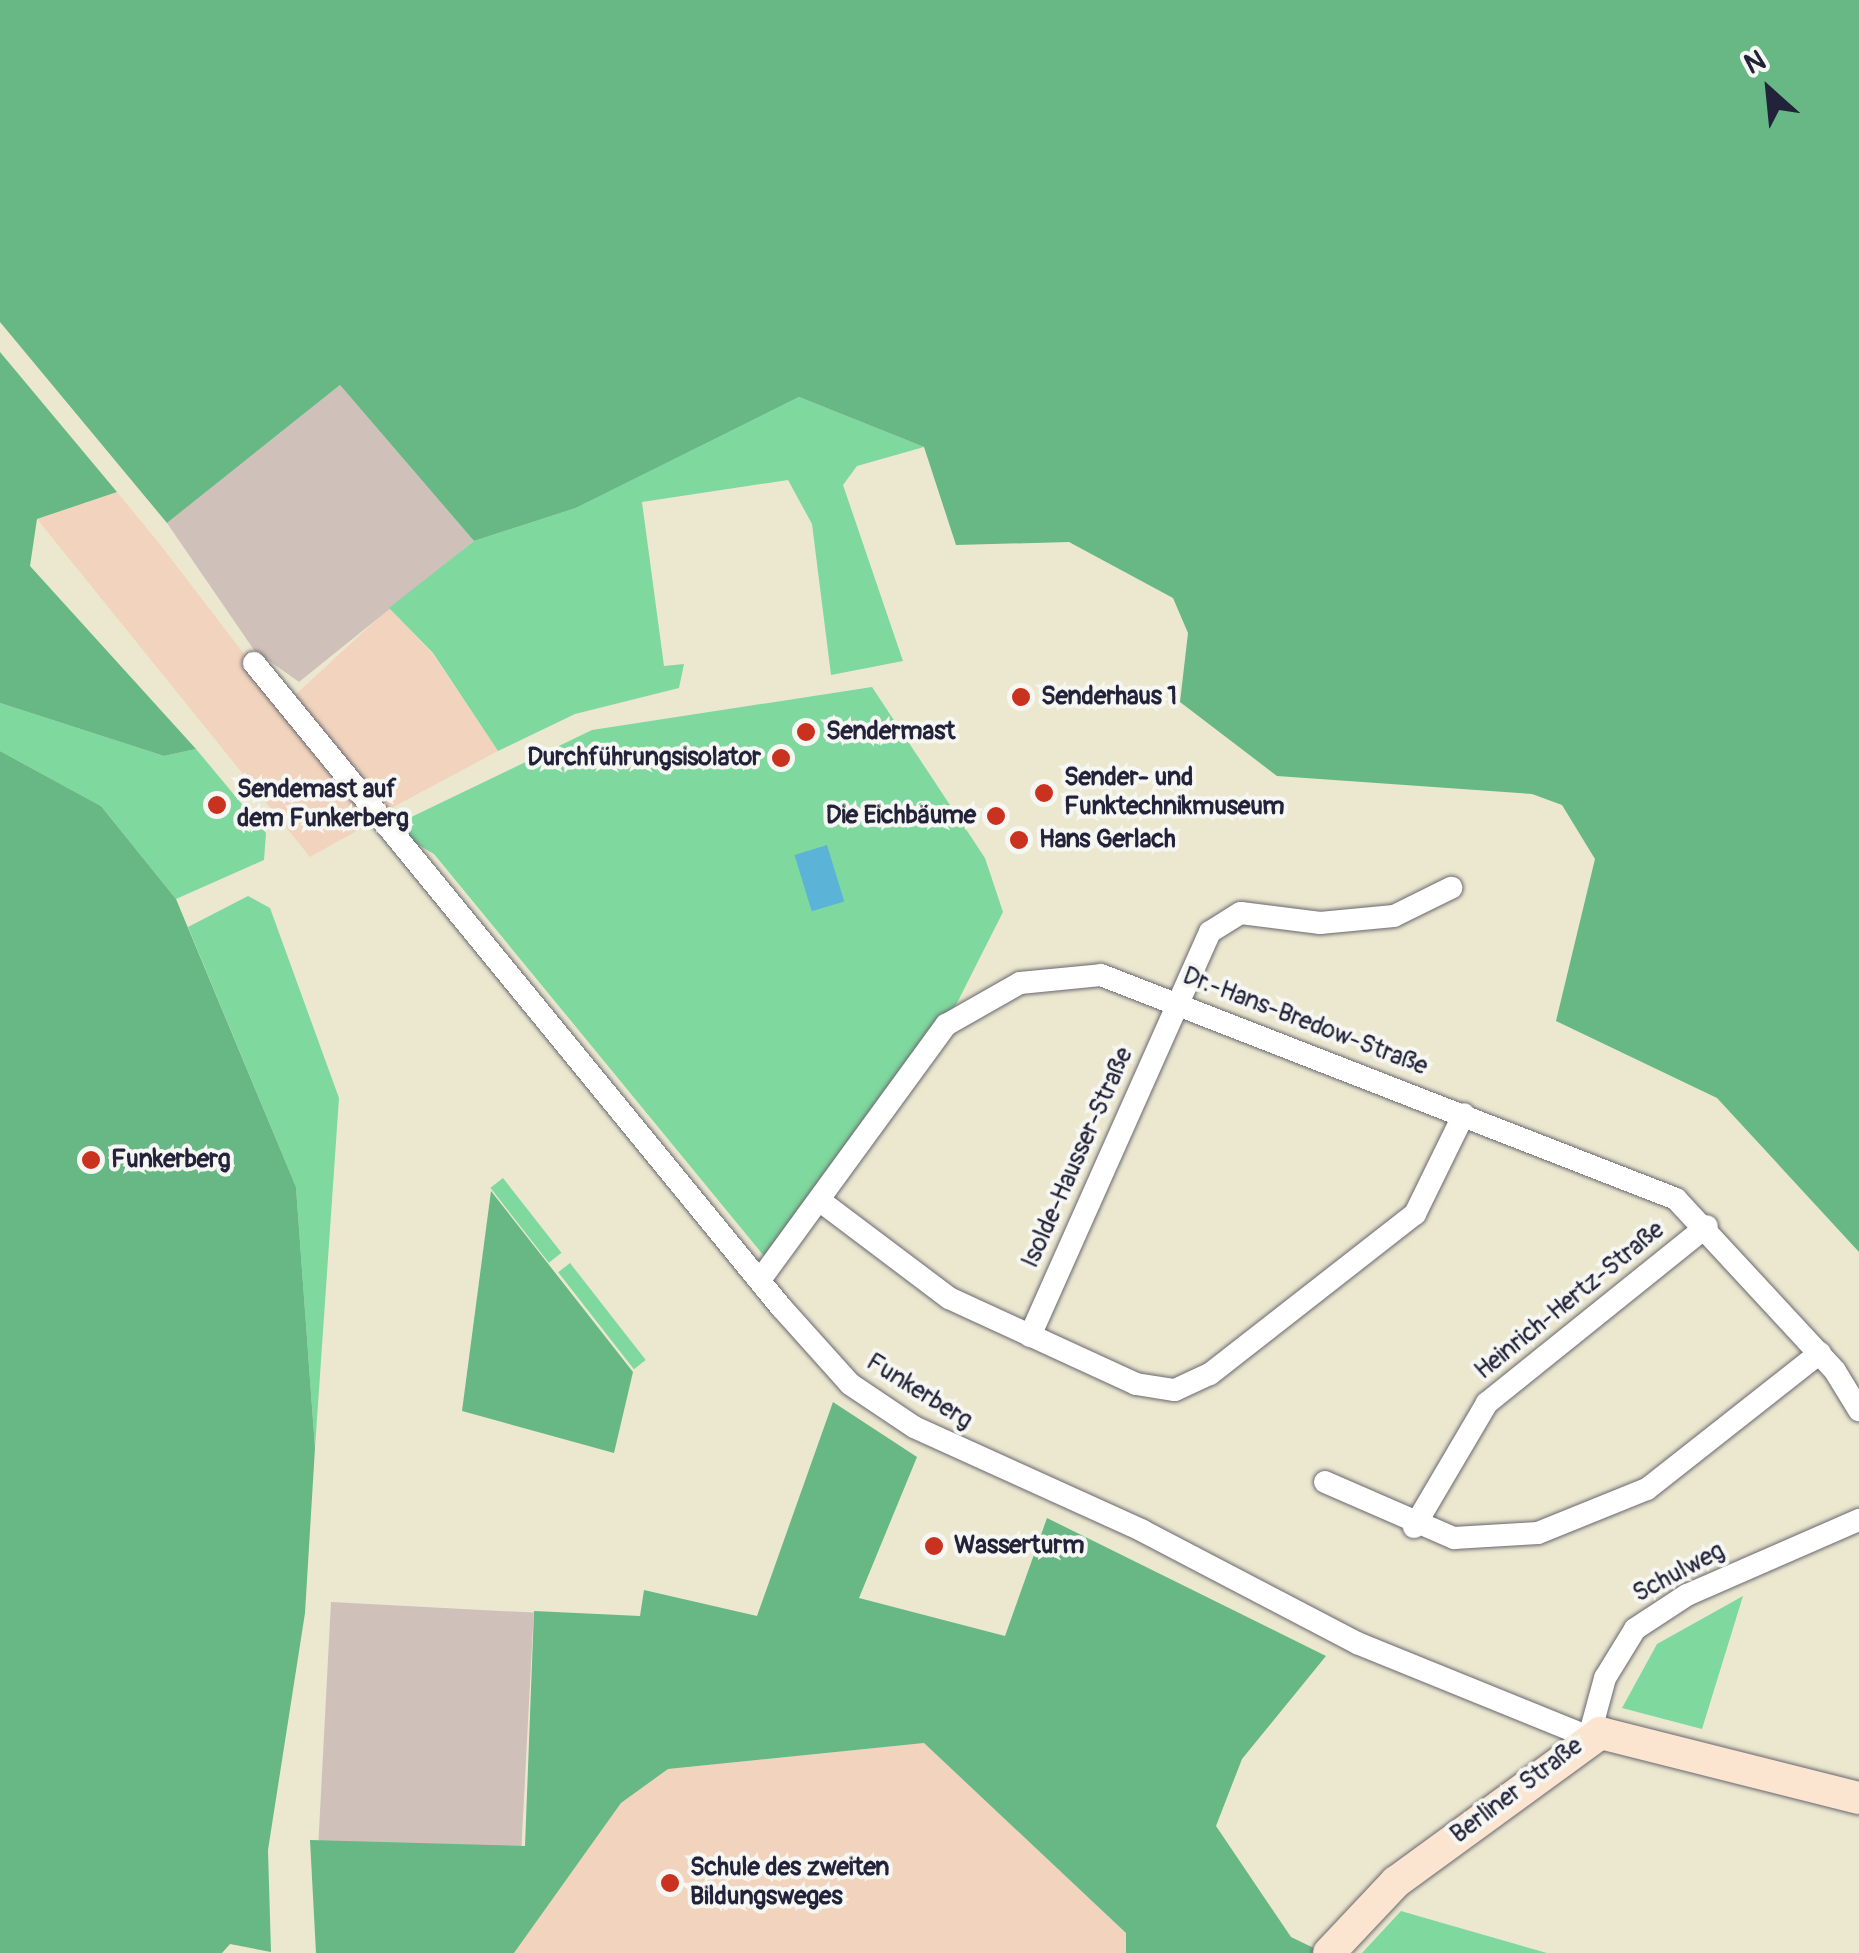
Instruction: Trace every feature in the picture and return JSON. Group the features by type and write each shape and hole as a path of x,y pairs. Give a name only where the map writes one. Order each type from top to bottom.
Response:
{"street":[{"name":"Funkerberg","path":"254,663 760,1280 850,1384 914,1427 1143,1531 1357,1644 1589,1737"},
{"name":"Isolde-Hausser-Straße","path":"1030,1336 1202,943 1230,917 1356,922 1394,916 1451,888"},
{"name":"Dr.-Hans-Bredow-Straße","path":"760,1280 946,1025 996,991 1060,973 1100,975 1639,1181 1707,1226 1820,1353 1859,1410"},
{"path":"819,1200 949,1298 1136,1384 1193,1385 1415,1214 1464,1114"},
{"name":"Heinrich-Hertz-Straße","path":"1414,1527 1486,1403 1707,1226"},
{"path":"1324,1482 1414,1527 1495,1541 1617,1506 1820,1353"},
{"name":"Schulweg","path":"1589,1737 1605,1678 1636,1629 1686,1595 1859,1520"},
{"name":"Berliner Straße","path":"1329,1953 1396,1882 1589,1737 1646,1741 1859,1798"}],"shaded area":[{"path":"340,385 474,541 299,682 254,650 167,523"},
{"path":"117,492 373,822 310,857 37,519"},
{"path":"389,608 432,653 498,751 384,812 294,696"},
{"path":"331,1602 534,1613 521,1851 318,1841"},
{"path":"924,1743 1126,1933 1126,1953 514,1953 621,1803 668,1769"}],"green space":[{"path":"0,0 1859,0 1859,1252 1717,1098 1556,1021 1595,859 1562,805 1532,794 1277,776 1180,702 1188,633 1173,598 1069,542 956,545 924,447 799,397 576,508 474,541 340,385 167,523 0,322"},
{"path":"0,352 117,492 37,519 30,566 196,749 164,756 0,703"},
{"path":"799,397 924,447 857,466 843,485 903,661 831,675 812,524 788,480 642,502 664,666 684,664 679,688 575,714 498,751 433,653 389,608 474,541 576,508"},
{"path":"872,687 985,858 1003,912 957,1003 764,1256 434,854 403,836 403,821 592,730"},
{"path":"0,703 164,756 196,749 266,833 264,860 176,899 101,806 0,751"},
{"path":"0,751 101,806 176,899 296,1187 315,1448 305,1613 268,1850 271,1952 230,1944 222,1953 0,1953"},
{"path":"248,896 270,908 339,1098 315,1448 296,1187 188,927"},
{"path":"503,1178 561,1253 549,1263 490,1188"},
{"path":"491,1191 633,1372 614,1453 462,1411"},
{"path":"570,1263 646,1360 634,1369 558,1272"},
{"path":"833,1402 917,1457 859,1598 1005,1636 1047,1518 1326,1656 1242,1759 1216,1826 1291,1937 1324,1953 1126,1953 1126,1933 924,1743 668,1769 621,1803 514,1953 316,1953 310,1840 525,1846 534,1611 640,1616 644,1590 757,1616"},
{"path":"1743,1596 1702,1729 1622,1708 1657,1644"},
{"path":"1401,1911 1439,1922 1547,1953 1362,1953"}],"water":[{"path":"827,845 844,901 812,911 794,855"}],"place":[{"name":"Senderhaus 1","path":"1021,697"},
{"name":"Sendermast","path":"806,732"},
{"name":"Durchführungsisolator","path":"781,758"},
{"name":"Sender- und Funktechnikmuseum","path":"1044,793"},
{"name":"Sendemast auf dem Funkerberg","path":"217,805"},
{"name":"Die Eichbäume","path":"996,816"},
{"name":"Hans Gerlach","path":"1019,840"},
{"name":"Funkerberg","path":"91,1160"},
{"name":"Wasserturm","path":"934,1546"},
{"name":"Schule des zweiten Bildungsweges","path":"670,1883"}]}
